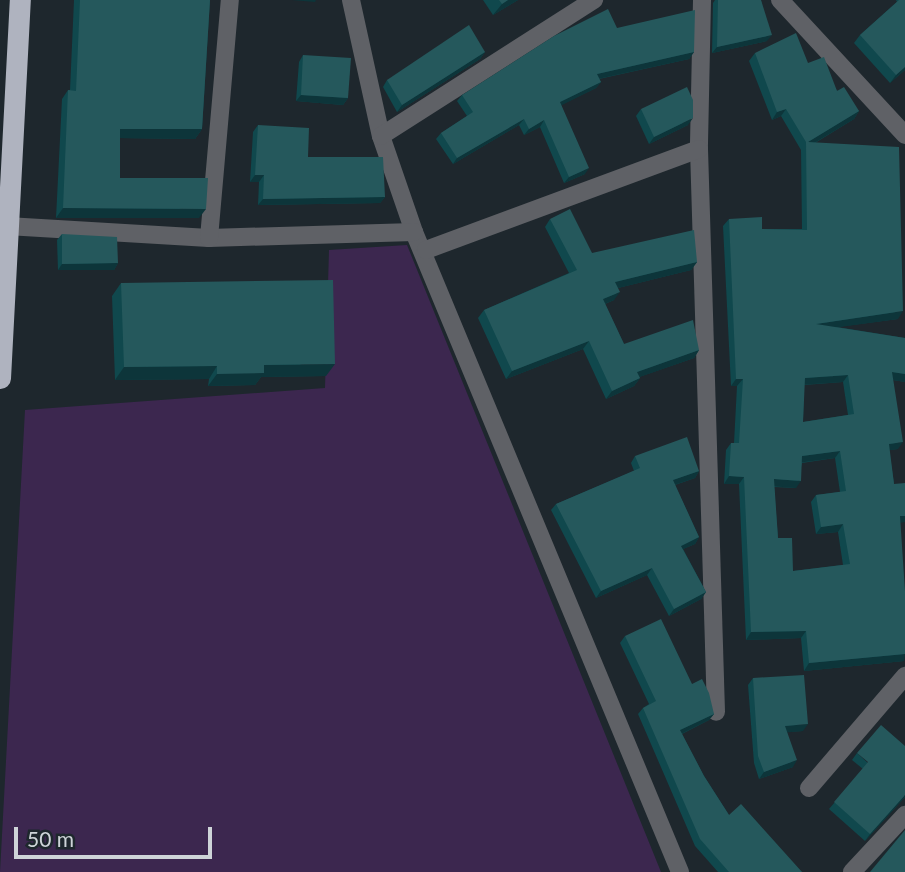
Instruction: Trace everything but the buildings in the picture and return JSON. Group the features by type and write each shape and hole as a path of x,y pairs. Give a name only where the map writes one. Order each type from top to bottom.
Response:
{"highway":[{"path":"0,377 20,0"}],"street":[{"path":"209,238 230,0"},
{"path":"351,0 382,136 414,232 426,250 680,872"},
{"path":"382,136 594,0"},
{"path":"702,0 699,149 716,712"},
{"path":"780,0 905,135"},
{"path":"426,250 699,149"},
{"path":"6,226 209,238 414,232"},
{"path":"809,788 905,676"},
{"path":"852,872 905,815"}],"shaded area":[{"path":"407,245 661,872 0,872 25,410 325,388 329,250"}]}
